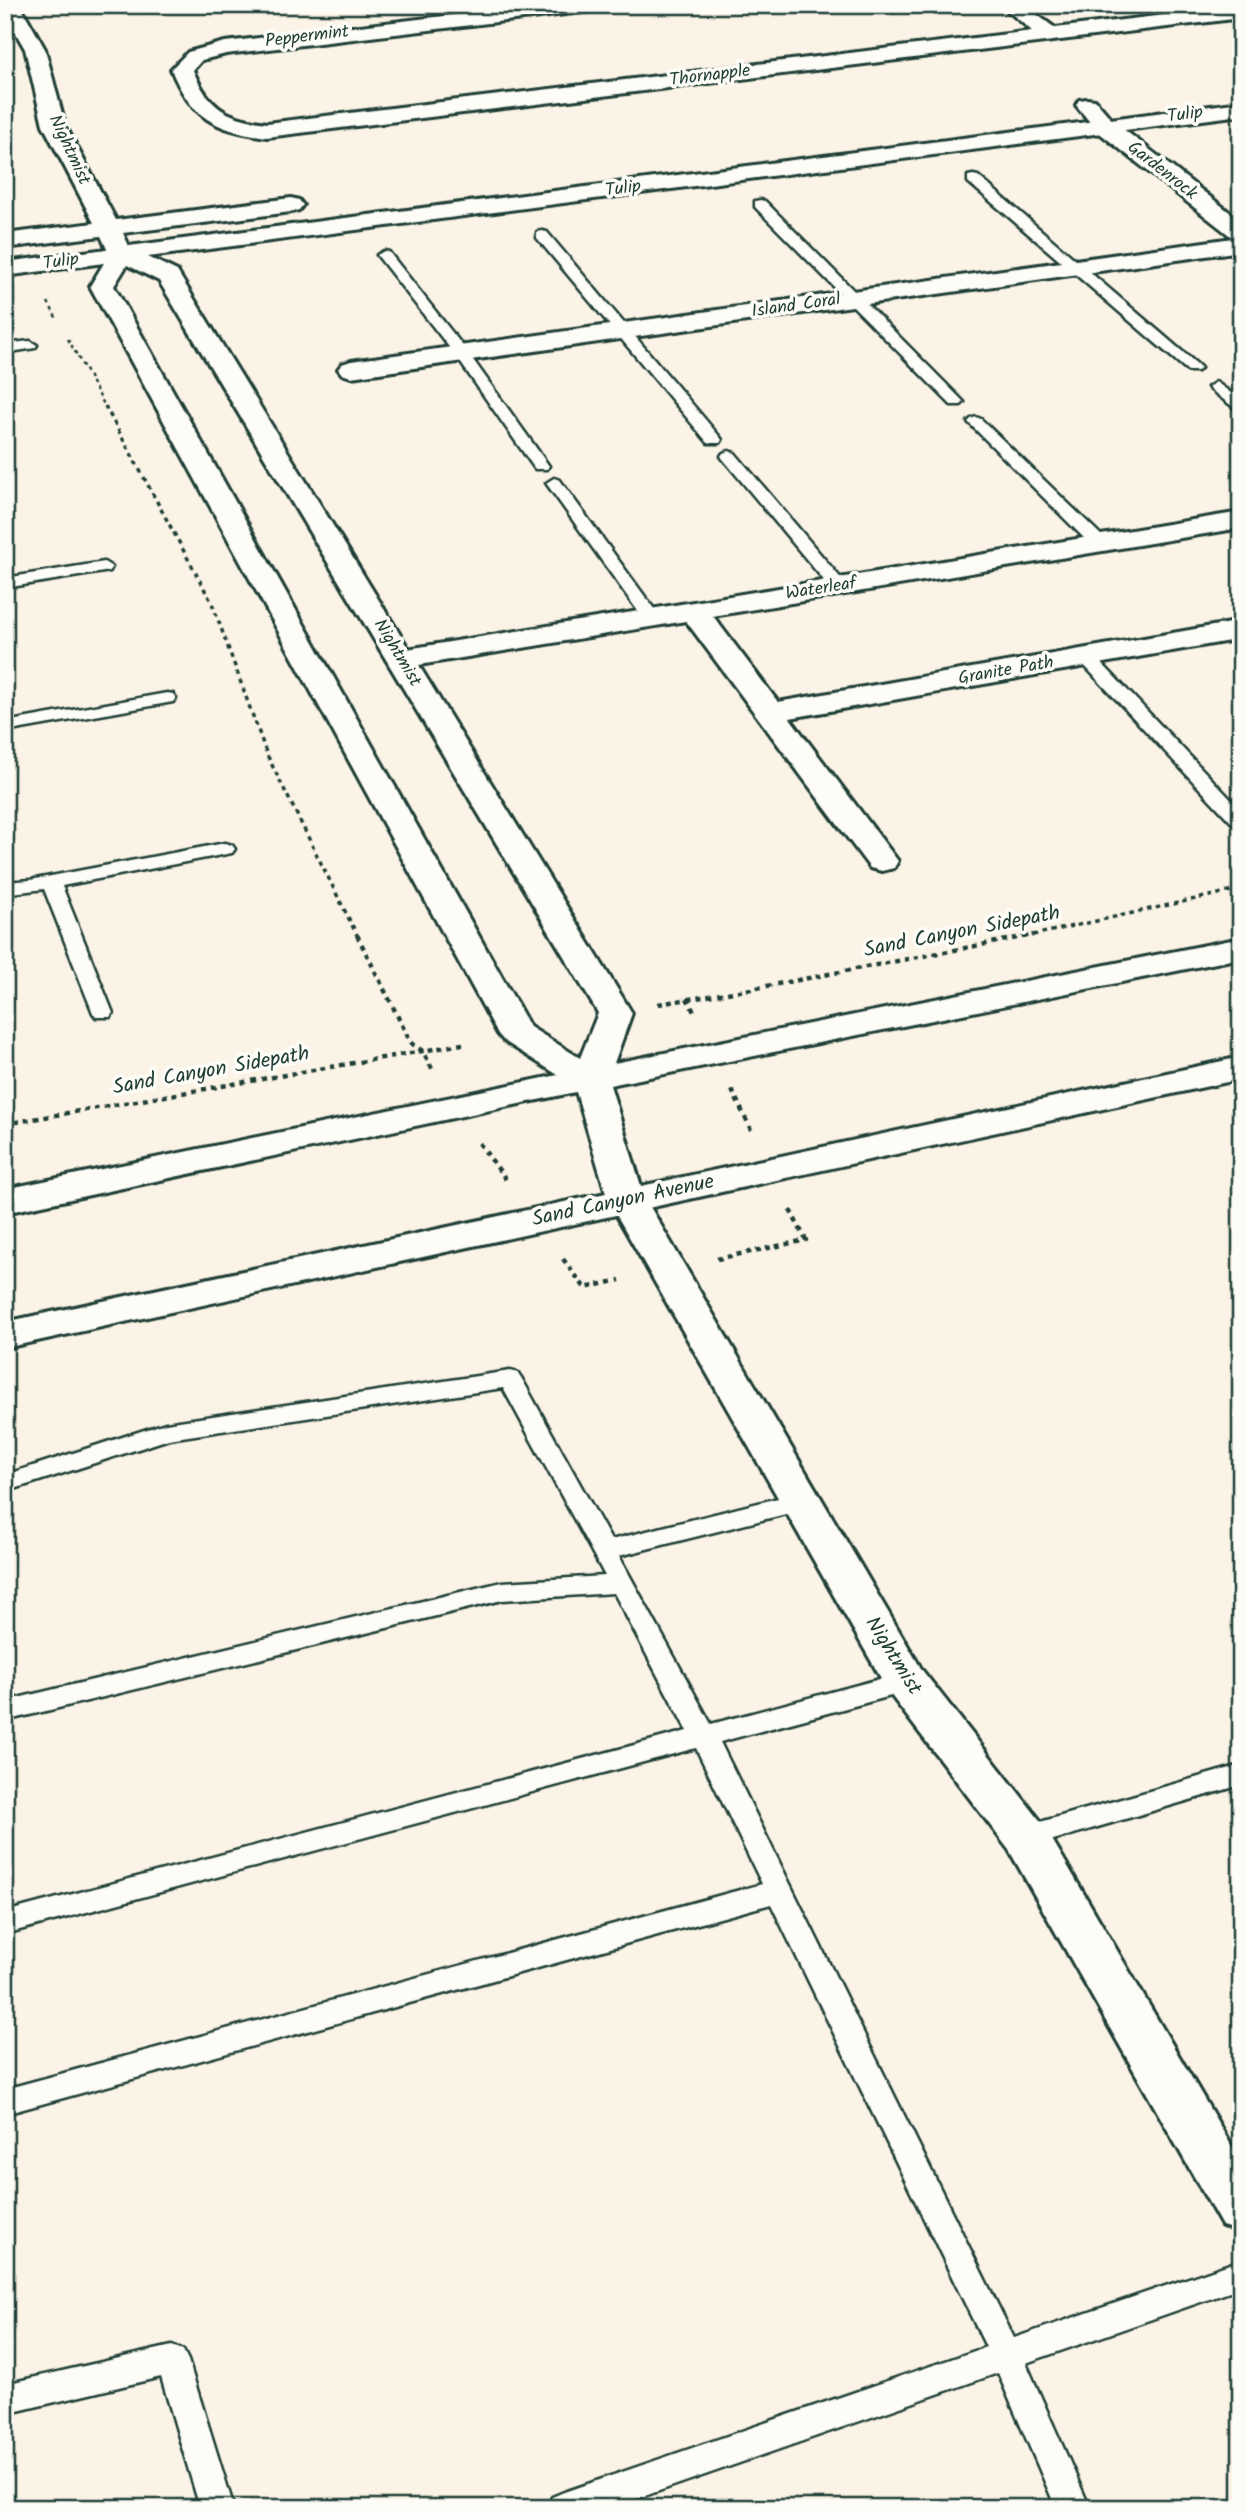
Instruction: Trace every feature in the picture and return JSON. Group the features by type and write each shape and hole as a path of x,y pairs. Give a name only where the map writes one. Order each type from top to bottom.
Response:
{"street":[{"name":"Nightmist","path":"10,5 36,49 54,125 115,241 168,276 615,1013 590,1079 627,1200 906,1682 1026,1837 1241,2210"},
{"name":"Peppermint","path":"193,93 182,69 195,56 225,48 591,5"},
{"path":"1011,5 1049,34"},
{"name":"Thornapple","path":"193,93 207,113 219,121 267,130 1241,12"},
{"path":"1060,108 1113,101"},
{"name":"Gardenrock","path":"1087,105 1105,126 1241,233"},
{"name":"Tulip","path":"5,242 115,241 1241,108"},
{"name":"Tulip","path":"5,269 115,241 315,202"},
{"path":"115,241 102,286 516,1034 590,1079"},
{"name":"Island Coral","path":"351,369 1241,244"},
{"name":"Waterleaf","path":"401,659 1241,520"},
{"path":"693,610 882,861"},
{"name":"Granite Path","path":"772,712 1241,630"},
{"path":"5,1201 590,1079 1241,948"},
{"name":"Sand Canyon Avenue","path":"5,1335 1241,1068"}],"lane":[{"path":"973,179 1193,368"},
{"path":"760,204 956,402"},
{"path":"542,235 713,440"},
{"path":"384,255 461,353 541,466"},
{"path":"5,349 30,345"},
{"path":"1216,387 1241,408"},
{"path":"976,422 1099,543"},
{"path":"729,456 838,586"},
{"path":"554,483 651,617"},
{"path":"5,583 104,567"},
{"path":"1087,657 1239,819"},
{"path":"5,727 167,698"},
{"path":"5,888 51,882 225,849"},
{"path":"51,882 103,1013"},
{"path":"5,1484 166,1431 510,1379 704,1738 1006,2354 1073,2508"},
{"path":"602,1551 802,1501"},
{"path":"5,1711 502,1591 620,1584"},
{"path":"5,1923 906,1682"},
{"path":"1026,1837 1241,1775"},
{"path":"5,2102 778,1891"},
{"path":"564,2508 1241,2274"},
{"path":"5,2399 172,2360 217,2508"}],"path":[{"path":"45,297 58,321"},
{"path":"65,333 212,603 267,755 407,1035 413,1045 423,1051 453,1108 585,1288"},
{"name":"Sand Canyon Sidepath","path":"687,998 746,990 1084,925 1241,889"},
{"name":"Sand Canyon Sidepath","path":"5,1124 423,1051"}]}
